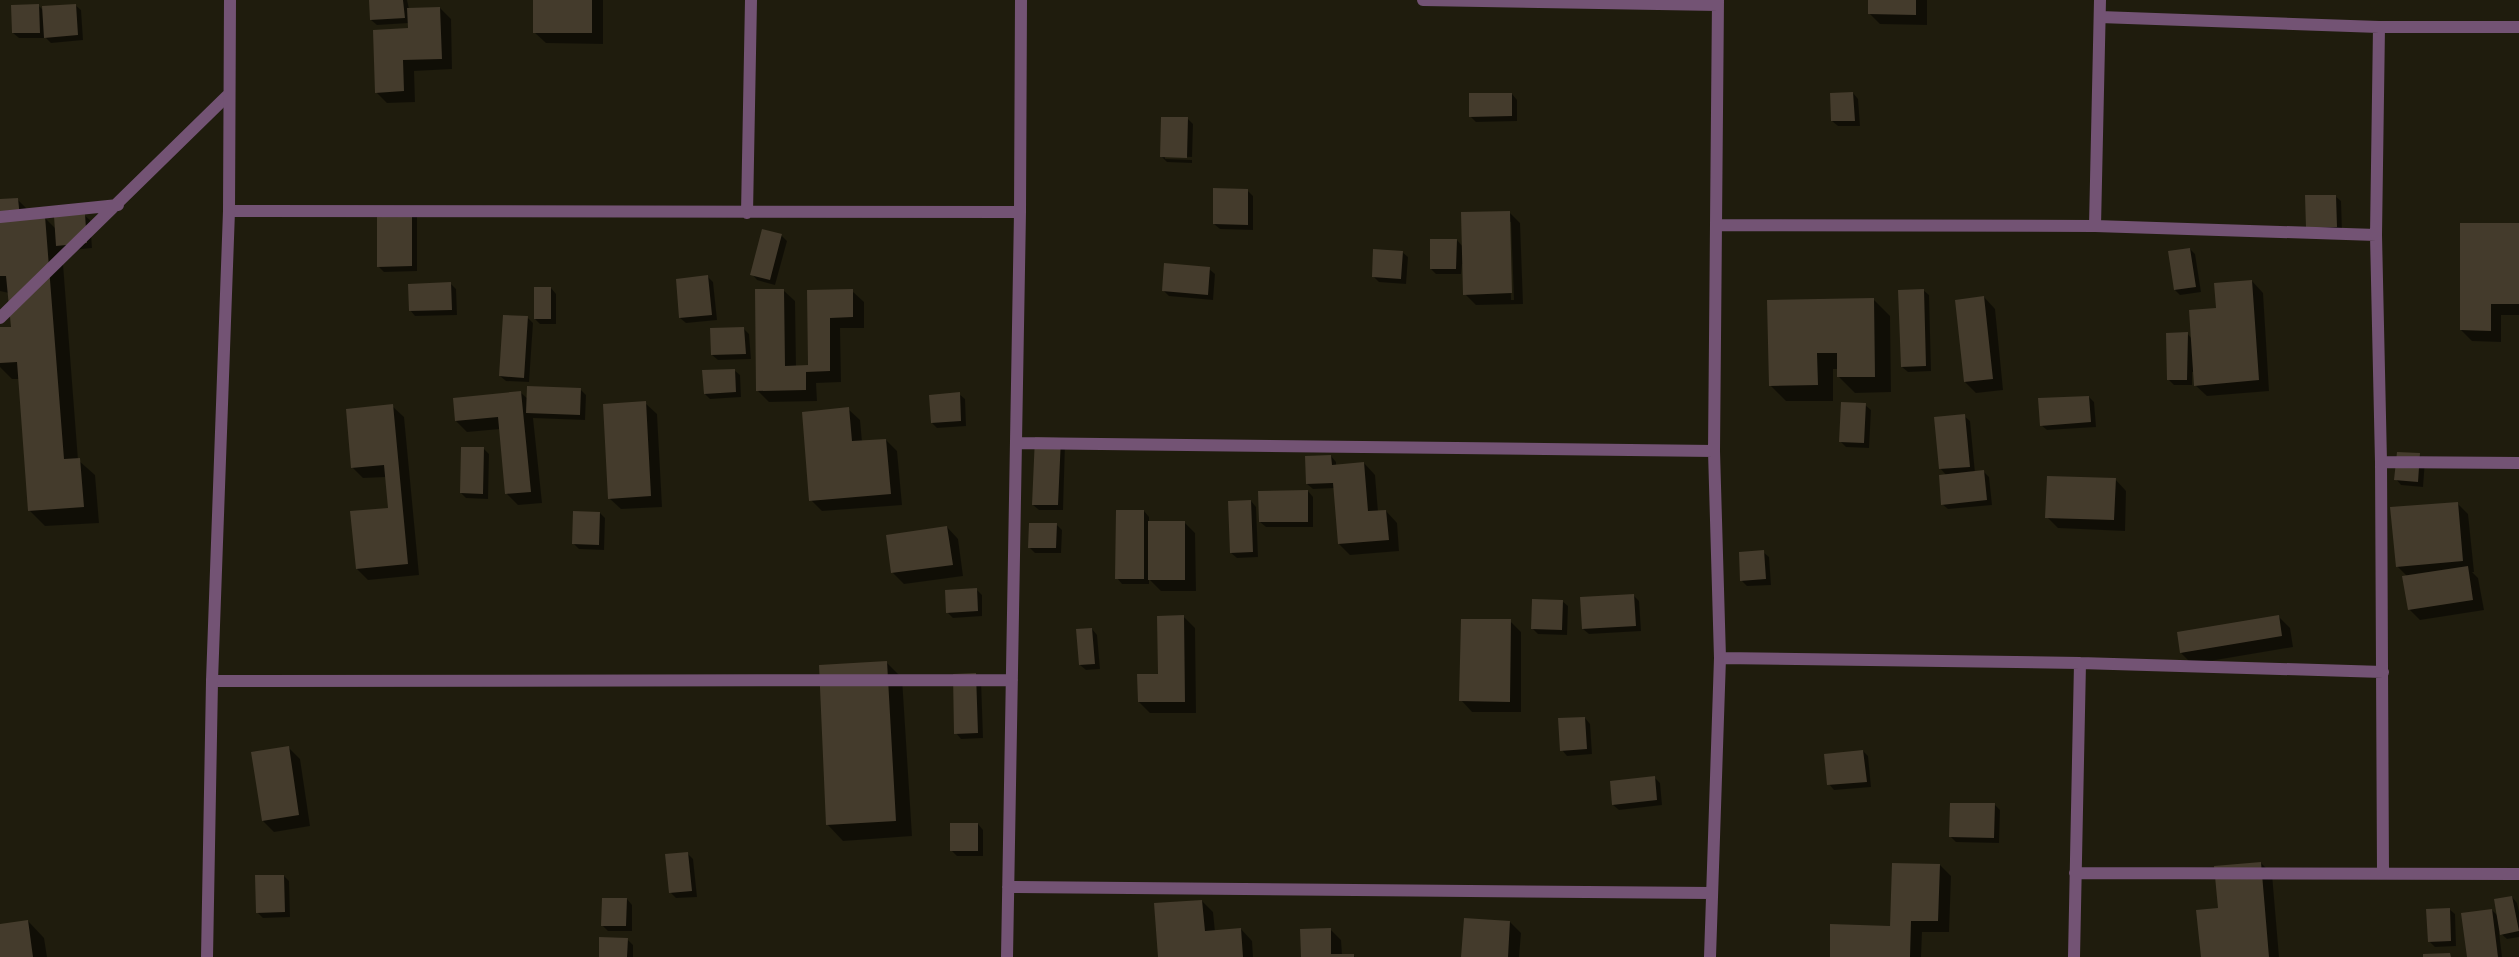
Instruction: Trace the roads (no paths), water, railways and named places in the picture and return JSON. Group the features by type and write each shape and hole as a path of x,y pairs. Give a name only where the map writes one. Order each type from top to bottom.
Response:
{"street":[{"path":"207,957 212,681 229,211 228,96 230,0"},
{"path":"747,213 751,0"},
{"path":"1007,957 1020,212 1021,0"},
{"path":"1423,0 1718,3 1714,451 1720,658 1710,957"},
{"path":"2095,226 2100,0"},
{"path":"2100,17 2379,27 2519,26"},
{"path":"2379,27 2376,235 2381,462 2383,872"},
{"path":"0,318 228,96"},
{"path":"0,217 118,205"},
{"path":"229,211 1020,212"},
{"path":"1716,225 2095,226 2376,235"},
{"path":"1016,443 1714,451"},
{"path":"2381,462 2519,463"},
{"path":"1720,658 2080,663 2382,672"},
{"path":"2074,957 2080,663"},
{"path":"212,681 1012,680"},
{"path":"2075,873 2383,872 2519,874"},
{"path":"1008,887 1711,893"}]}
